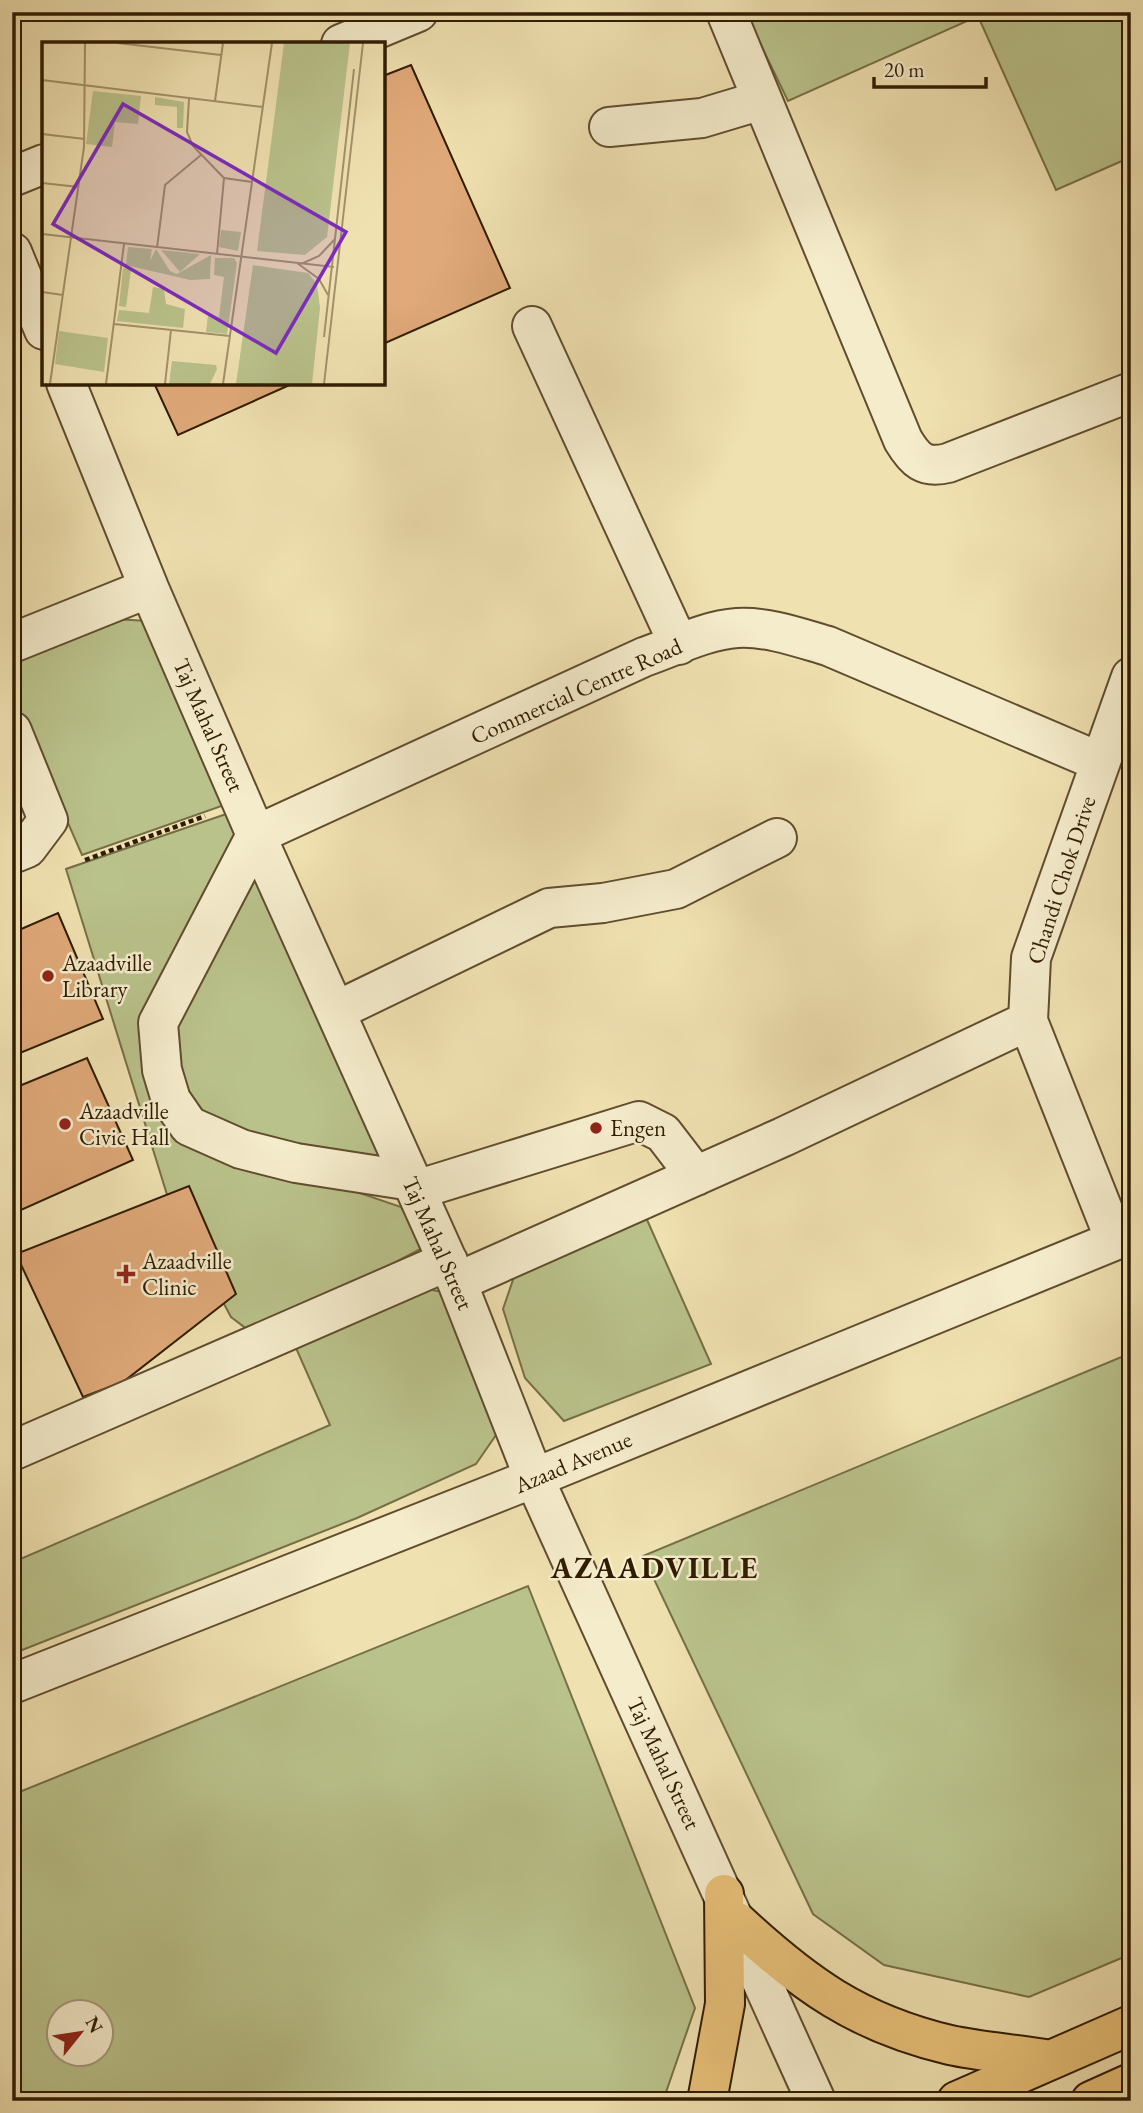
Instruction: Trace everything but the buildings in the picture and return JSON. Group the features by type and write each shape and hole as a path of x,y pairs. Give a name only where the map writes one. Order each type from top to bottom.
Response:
{"main road":[{"path":"730,1907 810,1985 868,2019 951,2045 1050,2060"},
{"path":"708,2101 725,2004 730,1907"},
{"path":"957,2101 1131,2025"},
{"path":"1091,2101 1131,2083"}],"street":[{"path":"357,29 418,12"},
{"path":"726,12 903,440 913,457 933,467 948,463 1131,392"},
{"path":"609,127 702,118 762,100"},
{"path":"12,177 42,165"},
{"path":"12,252 42,325"},
{"path":"532,327 679,645"},
{"name":"Taj Mahal Street","path":"67,385 149,588 249,819 452,1272 534,1478 816,2101"},
{"path":"12,643 149,588"},
{"name":"Commercial Centre Road","path":"249,819 644,657 737,628 783,634 828,646 1100,762"},
{"name":"Chandi Chok Drive","path":"1123,1237 1028,1021 1031,958 1131,677"},
{"path":"12,731 48,820 27,848 12,854"},
{"path":"249,819 158,1023 162,1070 171,1100 189,1126 241,1149 296,1163 414,1186 639,1121 663,1133 696,1176"},
{"path":"336,1011 549,908 603,903 676,889 777,838"},
{"path":"12,1451 696,1176 1028,1021"},
{"name":"Azaad Avenue","path":"12,1684 534,1478 1123,1237"}],"path":[{"path":"85,860 249,819"}],"green space":[{"path":"745,12 1131,12 1131,157 1056,190 978,16 788,101"},
{"path":"114,619 148,621 233,802 82,855 12,695 12,674 18,656"},
{"path":"232,812 243,831 146,1023 184,1133 401,1207 426,1246 256,1336 231,1317 169,1201 66,869"},
{"path":"258,870 389,1165 307,1149 249,1133 198,1111 177,1096 173,1024"},
{"path":"644,1213 711,1364 564,1421 525,1378 503,1309 517,1268"},
{"path":"427,1289 443,1292 501,1420 496,1435 476,1464 357,1518 12,1654 12,1551 16,1561 330,1425 296,1348"},
{"path":"1131,1353 1131,1954 1029,1997 884,1965 813,1914 643,1556"},
{"path":"528,1586 695,2008 663,2101 12,2101 12,1795"}],"place":[{"name":"Azaadville Library","path":"48,976"},
{"name":"Azaadville Civic Hall","path":"65,1124"},
{"name":"Engen","path":"596,1128"},
{"name":"Azaadville Clinic","path":"126,1274"}],"district":[{"name":"AZAADVILLE","path":"655,1567"}]}
